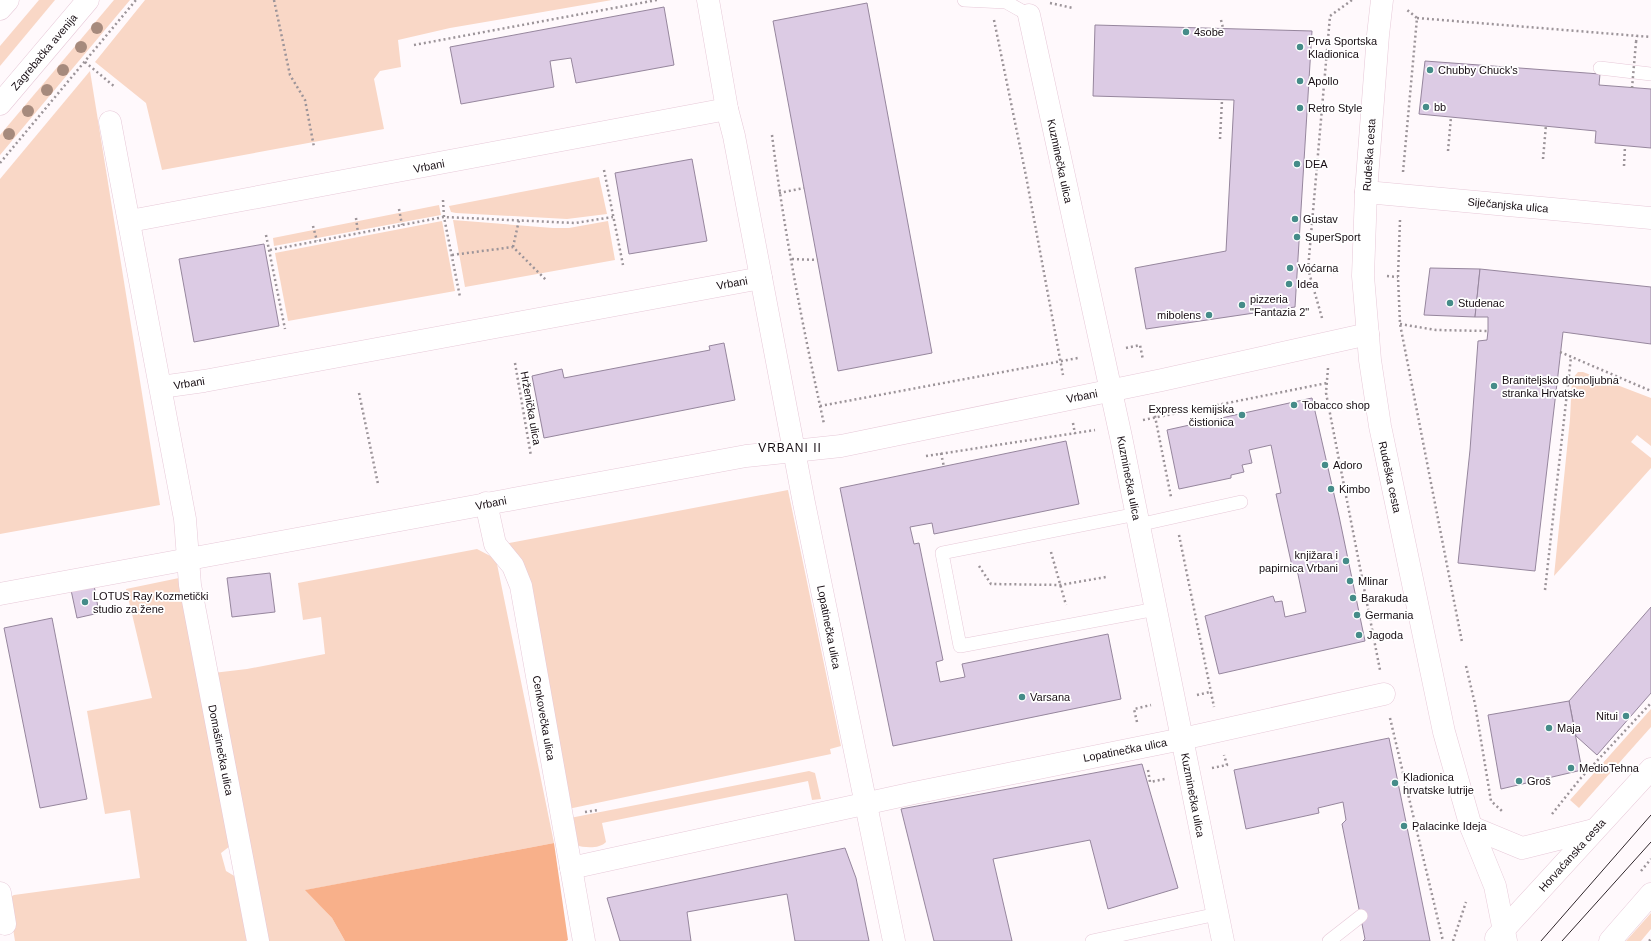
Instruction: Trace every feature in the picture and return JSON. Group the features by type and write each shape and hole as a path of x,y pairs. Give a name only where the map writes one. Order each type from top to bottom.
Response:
{"street":[{"path":"0,9 8,0"},
{"name":"Zagrebačka avenija","path":"0,104 88,0"},
{"name":"Vrbani","path":"708,0 727,109 794,450"},
{"name":"Rudeška cesta","path":"1382,0 1366,192 1363,276 1368,334 1380,426 1428,660 1444,732 1471,827 1495,886 1501,937"},
{"name":"Kuzminečka ulica","path":"1029,15 1138,520 1223,941"},
{"name":"Vrbani","path":"130,221 727,109"},
{"name":"Vrbani","path":"110,122 130,221 185,519 189,559"},
{"name":"Siječanjska ulica","path":"1366,192 1651,218"},
{"name":"Vrbani","path":"161,387 204,381 761,278"},
{"name":"Vrbani","path":"0,594 746,456 794,450 829,448 1330,344 1368,334"},
{"name":"Lopatinečka ulica","path":"794,450 894,941"},
{"name":"Cenkovečka ulica","path":"486,504 495,544 513,566 521,586 584,941"},
{"name":"Domašinečka ulica","path":"189,559 190,585 258,941"},
{"name":"Lopatinečka ulica","path":"571,868 866,804 1182,739 1384,694"},
{"name":"Horvaćanska cesta","path":"1501,937 1594,830 1651,769"},
{"path":"1471,827 1522,848 1594,830"},
{"path":"0,893 5,924"},
{"path":"1610,941 1651,894"}],"lane":[{"path":"964,0 1006,2 1029,15"},
{"path":"1600,68 1651,74"},
{"path":"1156,609 960,646 942,553 1046,532 1138,520 1241,502"},
{"path":"1092,941 1218,914"},
{"path":"1329,941 1361,916"}],"path":[{"path":"0,163 136,0"},
{"path":"274,0 290,75 305,100 314,147"},
{"path":"414,45 657,0"},
{"path":"1352,0 1330,16 1308,269 1330,344 1326,392 1384,694 1443,941"},
{"path":"820,406 1061,362 1026,176 990,1"},
{"path":"1404,7 1418,18 1651,37"},
{"path":"1418,18 1400,196 1398,277 1400,324 1462,642"},
{"path":"1221,20 1223,28"},
{"path":"1632,88 1637,36"},
{"path":"85,62 115,87"},
{"path":"1220,139 1222,100"},
{"path":"1448,151 1451,117"},
{"path":"1543,159 1546,124"},
{"path":"772,135 779,194 792,259 801,320 829,448"},
{"path":"1624,166 1625,146"},
{"path":"604,170 623,265"},
{"path":"779,194 804,188"},
{"path":"443,200 444,217 460,297"},
{"path":"399,209 402,225"},
{"path":"270,250 444,217 575,223 613,217"},
{"path":"356,218 358,233"},
{"path":"513,247 519,220"},
{"path":"313,226 317,241"},
{"path":"266,235 286,330"},
{"path":"452,255 513,247"},
{"path":"513,247 547,281"},
{"path":"792,259 818,260"},
{"path":"1400,324 1436,330 1488,331"},
{"path":"1560,352 1651,391"},
{"path":"1545,590 1571,357"},
{"name":"Hrženička ulica","path":"515,363 531,456"},
{"path":"918,457 1076,434 1327,383"},
{"path":"359,393 378,484"},
{"path":"942,453 944,467"},
{"path":"1046,532 1060,585 1073,625"},
{"path":"967,548 991,584 1060,585 1106,577"},
{"path":"1466,666 1475,704 1491,801 1508,818"},
{"path":"1550,815 1651,703"},
{"path":"1453,941 1466,902"}],"shaded area":[{"path":"39,0 55,0 0,66 0,46"},
{"path":"114,0 130,0 0,155 0,135"},
{"path":"145,0 612,0 450,28 398,40 401,67 380,71 374,79 384,129 162,170 146,103 95,62"},
{"path":"90,71 160,505 0,534 0,179"},
{"path":"599,177 607,214 567,219 456,213 451,212 449,206"},
{"path":"439,205 441,215 274,246 273,238"},
{"path":"453,220 553,228 569,228 608,221 615,260 465,287"},
{"path":"442,221 455,291 288,321 275,253"},
{"path":"1578,372 1583,372 1651,398 1651,446 1637,435 1631,442 1651,458 1651,468 1554,576 1570,419 1572,379"},
{"path":"788,490 841,746 830,749 831,754 568,809 504,544"},
{"path":"477,549 496,559 554,843 306,890 332,918 345,941 266,941 213,673 247,669 325,654 321,617 303,620 298,583"},
{"path":"179,578 230,846 221,853 226,871 236,877 248,941 15,941 8,898 14,895 140,878 130,810 105,814 87,711 152,698 126,589"},
{"path":"1651,709 1651,727 1579,808 1570,800"},
{"path":"809,771 815,773 821,799 812,800 808,781 602,823 606,842 600,846 592,847 576,845 570,818"},
{"path":"554,843 568,940 566,941 345,941 332,918 305,890"},
{"path":"1651,913 1651,929 1641,941 1626,941"}],"building":[{"path":"867,3 932,353 838,371 773,21"},
{"path":"664,7 674,65 576,83 571,58 550,61 554,87 461,104 450,47"},
{"path":"1095,25 1312,31 1295,307 1146,329 1135,268 1226,251 1234,100 1093,96"},
{"path":"1425,61 1600,74 1599,85 1651,89 1651,148 1595,143 1596,131 1419,114"},
{"path":"692,159 707,241 629,254 615,173"},
{"path":"264,244 279,326 194,342 179,259"},
{"path":"1430,268 1480,269 1475,317 1424,315"},
{"path":"1480,269 1651,287 1651,344 1563,332 1535,571 1458,563 1470,450 1478,341 1487,340 1488,331 1488,317 1475,317"},
{"path":"724,343 735,400 544,438 532,376 562,369 564,378 710,350 709,346"},
{"path":"1312,398 1339,516 1365,641 1219,674 1205,616 1273,596 1275,602 1282,601 1285,617 1306,612 1296,565 1292,566 1276,494 1281,493 1271,445 1249,450 1252,463 1242,465 1244,472 1231,475 1231,478 1179,489 1167,430"},
{"path":"1066,441 1079,504 934,534 932,523 910,527 914,544 919,543 943,660 936,662 940,682 965,677 962,664 1108,634 1121,699 893,746 840,488"},
{"path":"270,573 275,612 232,617 227,578"},
{"name":"LOTUS Ray Kozmetički studio za žene","path":"94,585 99,613 77,618 71,590"},
{"path":"1651,607 1651,693 1597,755 1576,736 1569,701"},
{"path":"52,618 87,799 40,808 4,628"},
{"path":"1569,701 1582,770 1501,789 1488,715"},
{"path":"1389,738 1430,941 1363,941 1365,939 1342,824 1346,820 1343,802 1318,808 1319,813 1246,829 1234,770"},
{"path":"1142,764 1178,888 1108,909 1090,840 993,859 1012,941 934,941 901,809"},
{"path":"845,848 856,878 869,941 795,941 787,894 687,912 691,941 620,941 607,898"}],"tram line":[{"path":"1541,941 1651,815"},
{"path":"1562,941 1651,842"}],"place":[{"name":"4sobe","path":"1186,32"},
{"name":"Prva Sportska Kladionica","path":"1300,47"},
{"name":"Chubby Chuck's","path":"1430,70"},
{"name":"Apollo","path":"1300,81"},
{"name":"bb","path":"1426,107"},
{"name":"Retro Style","path":"1300,108"},
{"name":"DEA","path":"1297,164"},
{"name":"Gustav","path":"1295,219"},
{"name":"SuperSport","path":"1297,237"},
{"name":"Voćarna","path":"1290,268"},
{"name":"Idea","path":"1289,284"},
{"name":"Studenac","path":"1450,303"},
{"name":"pizzeria \"Fantazia 2\"","path":"1242,305"},
{"name":"mibolens","path":"1209,315"},
{"name":"Braniteljsko domoljubna stranka Hrvatske","path":"1494,386"},
{"name":"Tobacco shop","path":"1294,405"},
{"name":"Express kemijska čistionica","path":"1242,415"},
{"name":"Adoro","path":"1325,465"},
{"name":"Kimbo","path":"1331,489"},
{"name":"knjižara i papirnica Vrbani","path":"1346,561"},
{"name":"Mlinar","path":"1350,581"},
{"name":"Barakuda","path":"1353,598"},
{"name":"LOTUS Ray Kozmetički studio za žene","path":"85,602"},
{"name":"Germania","path":"1357,615"},
{"name":"Jagoda","path":"1359,635"},
{"name":"Varsana","path":"1022,697"},
{"name":"Nitui","path":"1626,716"},
{"name":"Maja","path":"1549,728"},
{"name":"MedioTehna","path":"1571,768"},
{"name":"Groš","path":"1519,781"},
{"name":"Kladionica hrvatske lutrije","path":"1395,783"},
{"name":"Palacinke Ideja","path":"1404,826"}],"district":[{"name":"VRBANI II","path":"790,448"}]}
